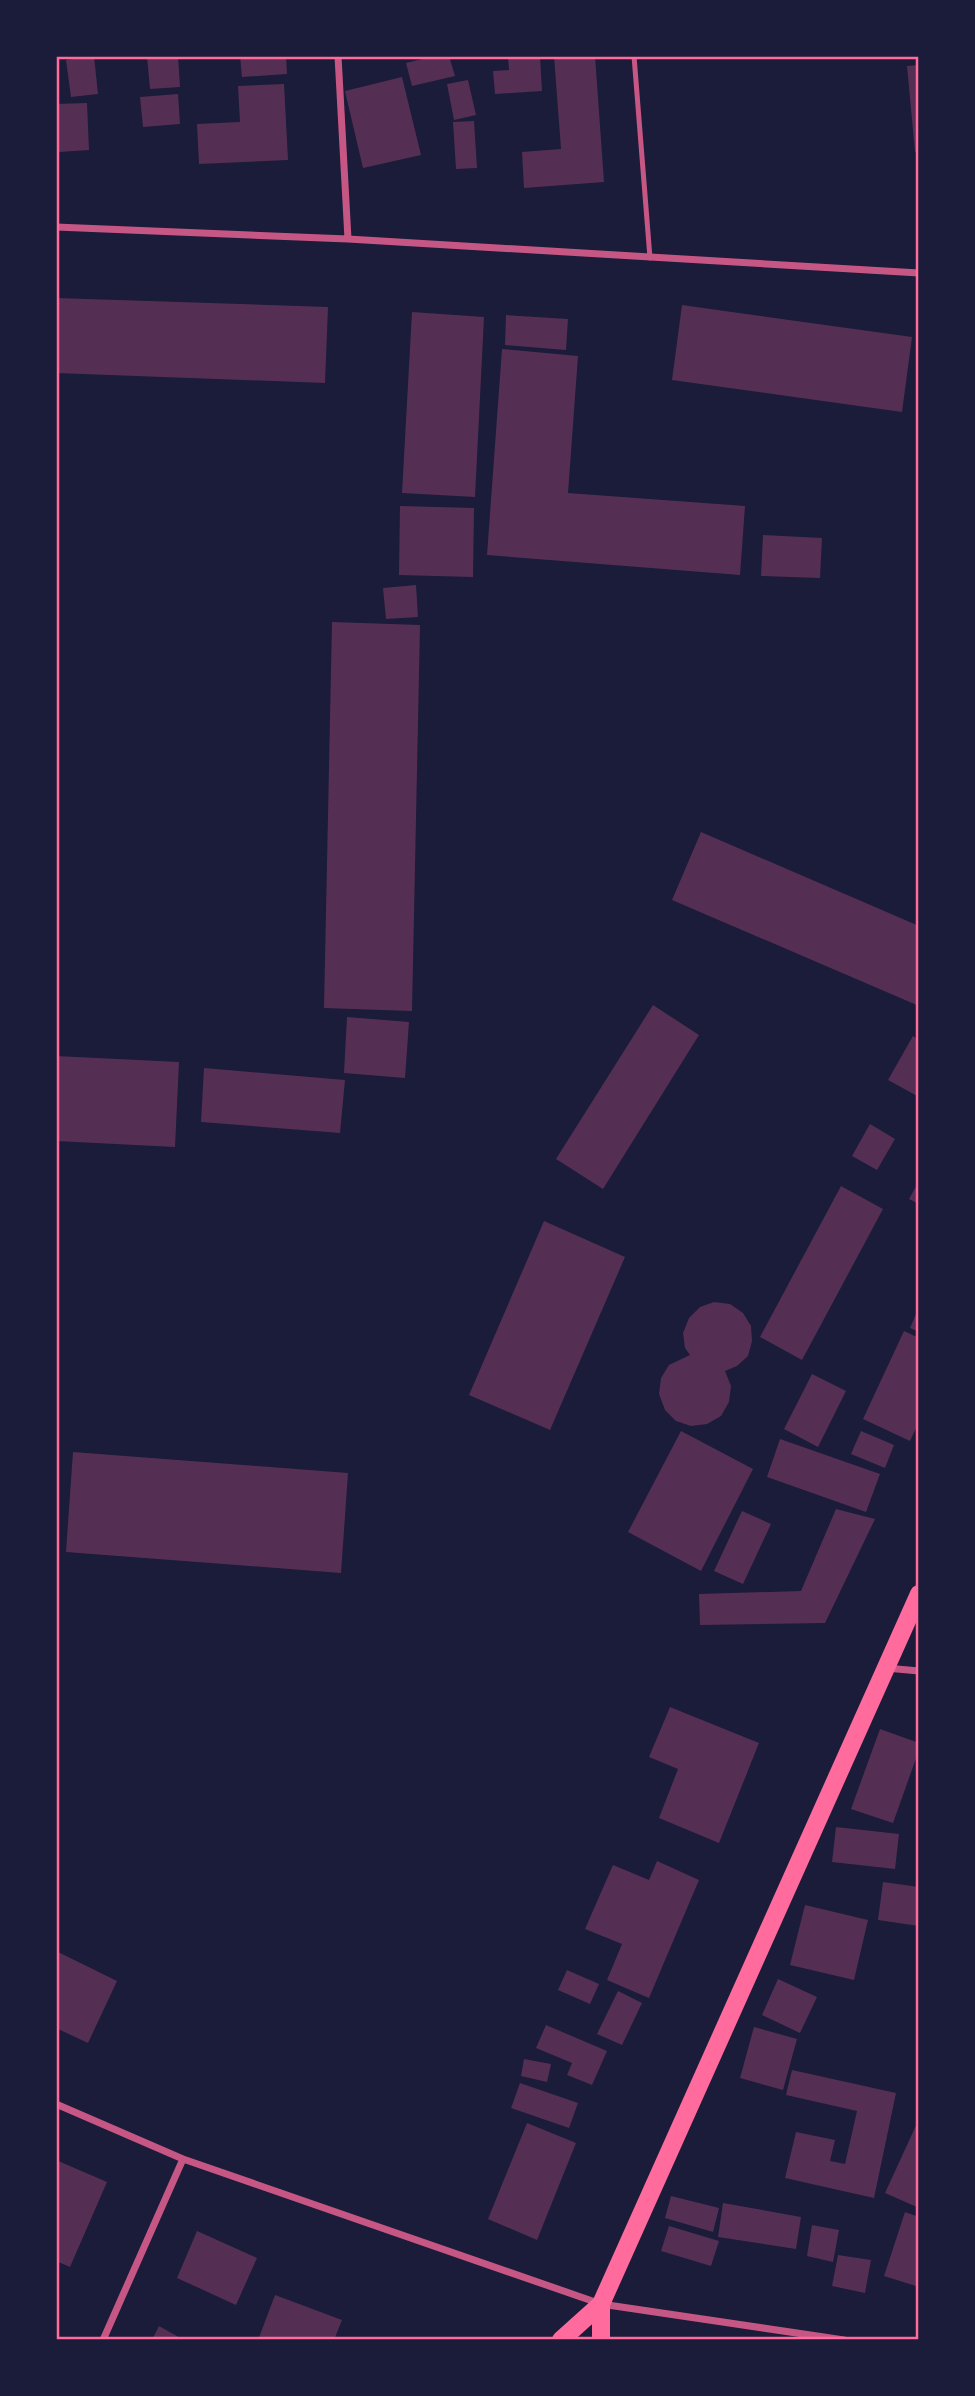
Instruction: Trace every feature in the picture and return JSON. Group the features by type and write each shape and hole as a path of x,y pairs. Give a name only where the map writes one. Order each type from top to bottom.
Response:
{"main road":[{"path":"561,2340 601,2304 919,1594"},
{"path":"601,2304 601,2340"}],"street":[{"path":"338,56 348,239"},
{"path":"56,227 348,239 919,273"},
{"path":"886,1668 919,1671"},
{"path":"56,2104 183,2159 601,2304 844,2340"},
{"path":"103,2340 183,2159"}],"lane":[{"path":"634,56 650,258"}],"building":[{"path":"94,56 98,94 71,97 66,60"},
{"path":"147,56 178,56 180,87 150,89"},
{"path":"240,56 286,56 287,74 242,77"},
{"path":"435,56 449,56 455,76 412,86 406,63"},
{"path":"540,56 542,91 495,94 493,71 509,70 508,57"},
{"path":"554,56 595,56 604,182 524,188 522,152 561,149"},
{"path":"919,65 919,152 915,152 907,66"},
{"path":"402,77 421,155 363,168 345,91"},
{"path":"468,80 476,115 454,120 447,84"},
{"path":"284,84 288,160 199,164 197,124 240,122 238,86"},
{"path":"178,94 180,124 143,127 140,97"},
{"path":"87,103 89,150 59,152 56,104"},
{"path":"474,121 477,168 456,169 453,122"},
{"path":"56,298 328,307 325,383 56,373"},
{"path":"682,305 912,337 902,412 672,380"},
{"path":"412,312 484,317 475,497 402,493"},
{"path":"506,315 568,319 566,350 505,345"},
{"path":"502,349 578,356 568,493 745,506 740,575 487,555"},
{"path":"400,506 474,508 473,577 399,575"},
{"path":"763,535 822,538 820,578 761,576"},
{"path":"416,585 418,617 386,619 383,588"},
{"path":"332,622 420,625 412,1011 324,1008"},
{"path":"701,832 919,926 919,1006 672,900"},
{"path":"653,1005 699,1035 603,1189 556,1159"},
{"path":"347,1017 409,1022 405,1078 344,1073"},
{"path":"913,1036 919,1040 919,1097 888,1080"},
{"path":"56,1056 179,1062 175,1147 56,1141"},
{"path":"204,1068 345,1080 340,1133 201,1122"},
{"path":"870,1124 895,1139 877,1170 852,1156"},
{"path":"919,1181 919,1204 909,1199"},
{"path":"841,1186 883,1209 802,1360 760,1337"},
{"path":"544,1221 625,1257 550,1430 469,1395"},
{"path":"714,1302 730,1304 743,1313 751,1326 752,1341 748,1356 737,1366 725,1371 731,1386 729,1402 721,1416 707,1424 691,1426 676,1421 665,1410 659,1394 661,1378 669,1365 690,1355 685,1348 683,1333 689,1318 700,1307"},
{"path":"919,1307 919,1332 910,1328"},
{"path":"904,1331 919,1338 919,1422 910,1441 863,1419"},
{"path":"812,1374 846,1391 818,1447 784,1429"},
{"path":"681,1431 753,1469 701,1571 628,1532"},
{"path":"861,1431 894,1445 885,1468 851,1454"},
{"path":"780,1439 880,1474 866,1512 767,1477"},
{"path":"73,1452 348,1473 341,1573 66,1552"},
{"path":"836,1509 875,1519 825,1623 700,1625 699,1594 801,1591"},
{"path":"742,1511 771,1524 743,1584 714,1571"},
{"path":"670,1707 759,1743 719,1843 659,1818 678,1769 649,1757"},
{"path":"880,1729 919,1743 919,1750 893,1823 851,1809"},
{"path":"836,1827 899,1834 895,1869 832,1862"},
{"path":"657,1861 699,1880 649,1998 607,1980 622,1944 585,1929 613,1865 649,1880"},
{"path":"883,1882 919,1887 919,1926 878,1920"},
{"path":"805,1905 868,1920 854,1980 790,1965"},
{"path":"56,1951 117,1981 88,2043 56,2028"},
{"path":"567,1970 599,1984 590,2004 558,1990"},
{"path":"778,1979 817,1997 800,2033 762,2015"},
{"path":"618,1991 642,2003 622,2045 597,2034"},
{"path":"546,2025 607,2051 592,2085 567,2075 572,2063 536,2048"},
{"path":"754,2027 797,2039 783,2090 740,2078"},
{"path":"524,2059 551,2064 547,2082 521,2076"},
{"path":"792,2070 896,2093 874,2198 785,2178 796,2132 835,2140 830,2161 845,2164 857,2111 786,2095"},
{"path":"520,2083 578,2103 569,2128 511,2108"},
{"path":"919,2119 919,2208 885,2193"},
{"path":"527,2123 576,2143 537,2240 488,2219"},
{"path":"56,2160 107,2182 70,2267 56,2261"},
{"path":"671,2196 719,2208 713,2232 665,2218"},
{"path":"723,2203 801,2217 796,2249 718,2237"},
{"path":"905,2212 919,2217 919,2287 884,2276"},
{"path":"812,2225 839,2230 833,2262 807,2256"},
{"path":"669,2226 719,2241 711,2266 661,2251"},
{"path":"197,2231 257,2258 236,2305 177,2278"},
{"path":"838,2255 871,2260 865,2293 832,2286"},
{"path":"275,2295 342,2320 334,2340 258,2340"},
{"path":"159,2326 184,2340 152,2340"}]}
